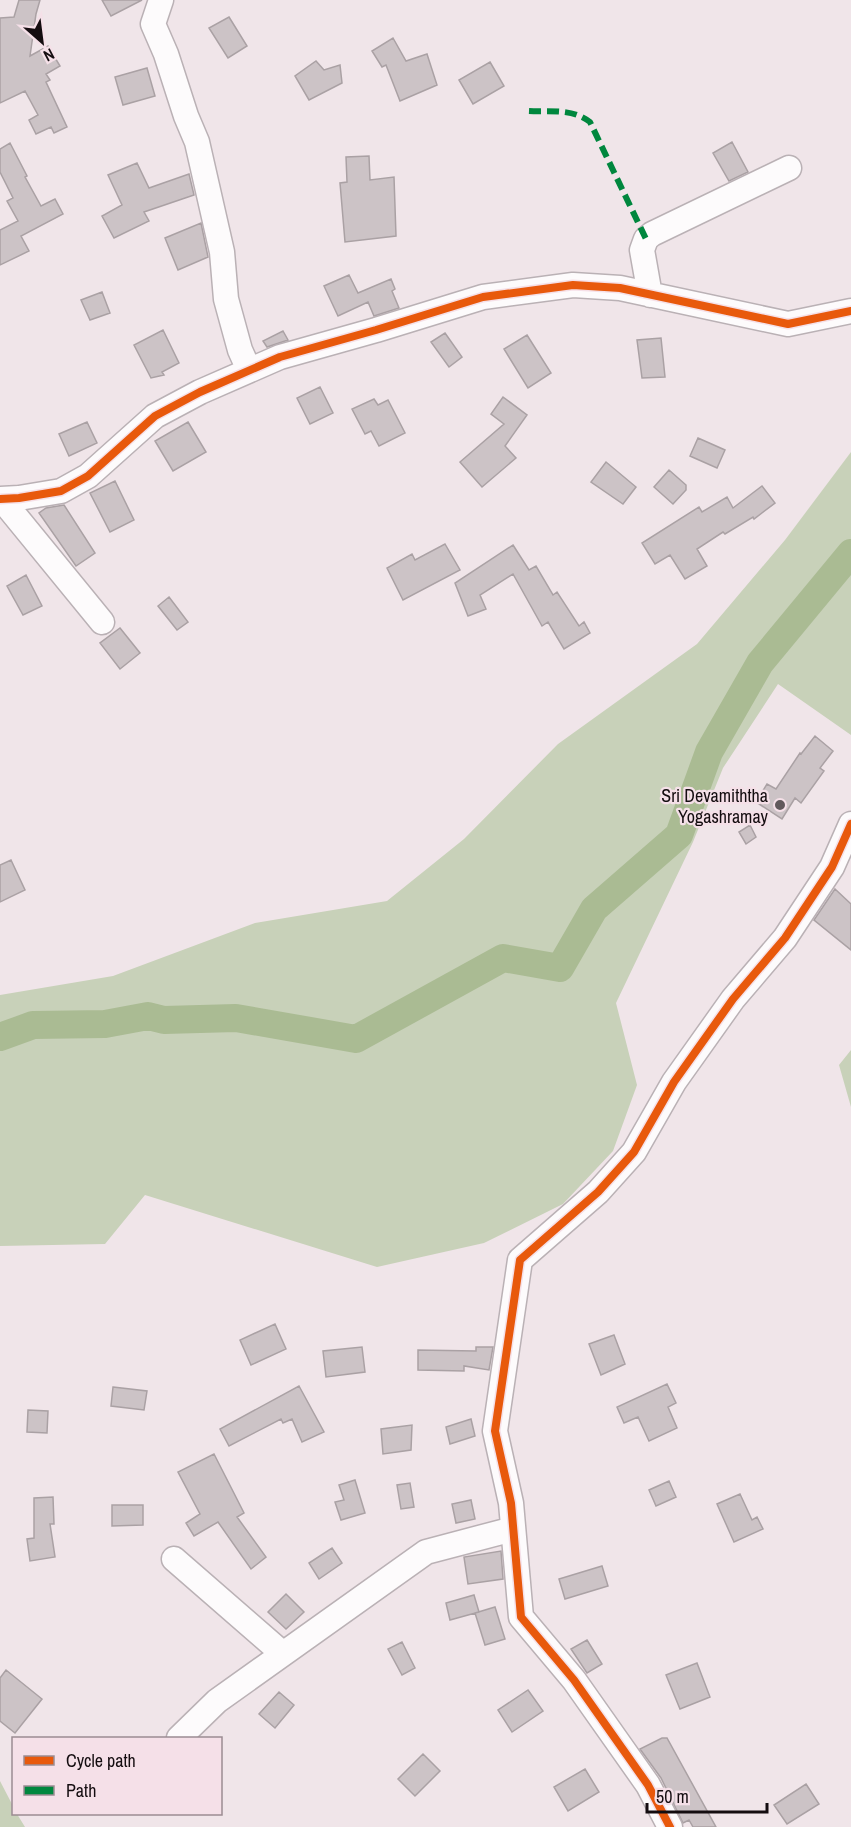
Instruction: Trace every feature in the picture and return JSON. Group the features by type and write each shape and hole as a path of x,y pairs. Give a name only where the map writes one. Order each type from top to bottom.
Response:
{"street":[{"path":"161,0 153,24 197,142 222,252 226,299 240,350 249,370"},
{"path":"650,295 642,250 646,239 789,168"},
{"path":"102,622 7,504 61,491 88,476 155,416 200,392 280,357 483,297 573,285 620,288 788,324 851,311"},
{"path":"670,1827 648,1785 574,1680 521,1617 511,1503 495,1431 520,1260 598,1192 634,1152 674,1082 733,999 841,869 851,824"},
{"path":"180,1737 217,1701 426,1552 513,1529"},
{"path":"174,1559 282,1653"}],"green space":[{"path":"851,452 851,735 778,684 723,768 693,842 616,1003 637,1085 613,1151 563,1204 484,1243 377,1267 145,1195 105,1244 0,1246 0,995 113,976 255,923 387,901 464,839 558,744 697,644 785,540"},
{"path":"851,1050 851,1107 839,1065"},
{"path":"0,1781 12,1804 12,1815 18,1815 25,1827 0,1827"}],"building":[{"path":"19,0 40,0 30,56 48,46 60,66 46,74 50,80 46,82 67,127 54,133 51,127 36,134 29,120 38,115 25,91 0,103 0,18 14,17"},
{"path":"102,0 142,0 111,16"},
{"path":"229,17 247,46 228,58 209,28"},
{"path":"393,38 406,61 427,54 437,85 400,101 386,65 382,67 372,51"},
{"path":"316,61 324,70 340,65 342,83 309,100 295,76"},
{"path":"490,62 504,86 473,104 459,80"},
{"path":"147,68 155,96 123,105 115,77"},
{"path":"732,142 748,172 729,181 713,153"},
{"path":"10,143 41,206 55,199 63,214 21,236 29,251 0,265 0,230 18,221 7,201 13,198 0,172 0,149"},
{"path":"369,156 370,180 394,177 396,236 345,242 340,183 347,182 346,157"},
{"path":"137,163 149,188 189,174 194,195 144,212 149,221 114,238 102,216 122,205 108,175"},
{"path":"201,223 208,257 178,270 165,238"},
{"path":"349,275 358,293 391,279 395,289 392,291 399,308 374,316 368,302 338,316 324,286"},
{"path":"102,292 110,313 90,320 81,300"},
{"path":"163,330 179,363 162,372 164,375 151,378 134,345"},
{"path":"283,331 288,340 267,347 263,341"},
{"path":"445,333 462,357 449,367 431,342"},
{"path":"527,335 551,373 528,388 504,349"},
{"path":"661,338 665,377 642,378 637,340"},
{"path":"320,387 333,413 310,424 297,398"},
{"path":"503,397 527,415 505,446 516,458 482,487 460,462 504,424 491,414"},
{"path":"374,399 378,405 388,400 405,433 379,446 371,431 365,434 352,409"},
{"path":"87,422 97,443 69,456 59,434"},
{"path":"188,422 206,452 173,471 155,441"},
{"path":"698,438 725,450 717,468 690,456"},
{"path":"606,462 636,487 623,504 591,482"},
{"path":"669,470 686,485 686,490 673,504 654,487"},
{"path":"115,481 134,520 110,532 90,493"},
{"path":"762,486 775,503 754,519 753,517 725,534 723,532 697,549 707,566 685,579 670,555 655,564 642,543 699,507 702,512 727,497 733,508"},
{"path":"64,505 95,553 76,566 39,513 46,508"},
{"path":"445,544 460,570 403,600 387,568 412,554 415,560"},
{"path":"513,545 529,570 536,566 553,595 557,592 579,626 584,622 590,633 564,649 548,622 542,626 513,574 480,595 486,609 468,616 455,583"},
{"path":"26,575 42,606 23,615 7,586"},
{"path":"169,597 188,622 177,630 158,606"},
{"path":"120,628 140,653 120,669 100,643"},
{"path":"815,736 833,751 820,768 824,771 801,803 795,798 782,819 756,802 767,784 776,789 800,753"},
{"path":"750,825 756,837 746,844 739,832"},
{"path":"11,860 25,890 0,902 0,865"},
{"path":"835,889 851,904 851,950 814,920"},
{"path":"275,1324 286,1349 251,1365 240,1340"},
{"path":"614,1335 625,1364 601,1375 589,1344"},
{"path":"362,1347 365,1372 326,1377 323,1351"},
{"path":"476,1347 493,1347 489,1370 464,1366 464,1371 418,1370 418,1350 476,1351"},
{"path":"667,1384 676,1403 668,1407 677,1428 649,1441 638,1417 624,1423 617,1407"},
{"path":"299,1386 324,1432 302,1442 292,1419 283,1423 281,1419 229,1446 220,1429"},
{"path":"113,1387 147,1391 144,1410 111,1406"},
{"path":"28,1410 48,1411 47,1433 27,1432"},
{"path":"471,1419 475,1436 450,1444 446,1427"},
{"path":"412,1425 411,1450 383,1454 381,1429"},
{"path":"214,1454 244,1513 237,1517 266,1557 251,1569 218,1522 194,1536 186,1523 200,1514 178,1472"},
{"path":"355,1480 365,1513 341,1520 335,1502 344,1500 339,1485"},
{"path":"669,1481 676,1497 656,1506 649,1490"},
{"path":"410,1483 414,1507 401,1509 397,1485"},
{"path":"740,1494 752,1520 757,1517 763,1529 734,1542 717,1504"},
{"path":"53,1497 54,1524 50,1524 55,1557 30,1561 27,1539 34,1538 34,1498"},
{"path":"471,1500 475,1519 456,1523 452,1504"},
{"path":"112,1505 143,1505 143,1525 112,1526"},
{"path":"332,1548 342,1563 319,1579 309,1563"},
{"path":"501,1551 503,1579 468,1584 464,1557"},
{"path":"602,1566 608,1586 565,1599 559,1579"},
{"path":"286,1594 304,1612 286,1629 268,1612"},
{"path":"474,1595 479,1612 450,1620 446,1603"},
{"path":"495,1607 505,1639 485,1645 475,1613"},
{"path":"587,1640 602,1664 587,1673 571,1649"},
{"path":"402,1642 415,1668 402,1675 388,1649"},
{"path":"697,1663 710,1697 680,1709 666,1675"},
{"path":"6,1670 42,1699 15,1733 0,1721 0,1678"},
{"path":"528,1690 543,1711 512,1732 498,1710"},
{"path":"279,1692 294,1705 275,1728 259,1714"},
{"path":"662,1738 667,1738 716,1827 693,1827 689,1820 683,1823 661,1778 640,1749"},
{"path":"423,1754 440,1771 415,1796 398,1779"},
{"path":"585,1769 599,1792 568,1811 554,1787"},
{"path":"806,1784 819,1804 787,1824 774,1805"}],"waterway":[{"path":"0,1037 33,1025 105,1024 148,1016 164,1020 236,1018 356,1039 503,958 560,968 594,909 679,835 709,752 760,663 851,553"}],"marked path":[{"path":"529,111 568,113 590,122 646,239"}],"cycle path":[{"path":"0,499 61,491 88,476 155,416 200,392 280,357 483,297 573,285 620,288 788,324 851,311"},
{"path":"670,1827 648,1785 574,1680 521,1617 511,1503 495,1431 520,1260 598,1192 634,1152 674,1082 733,999 785,938 832,867 851,824"}],"place":[{"name":"Sri Devamiththa Yogashramay","path":"780,805"}]}
